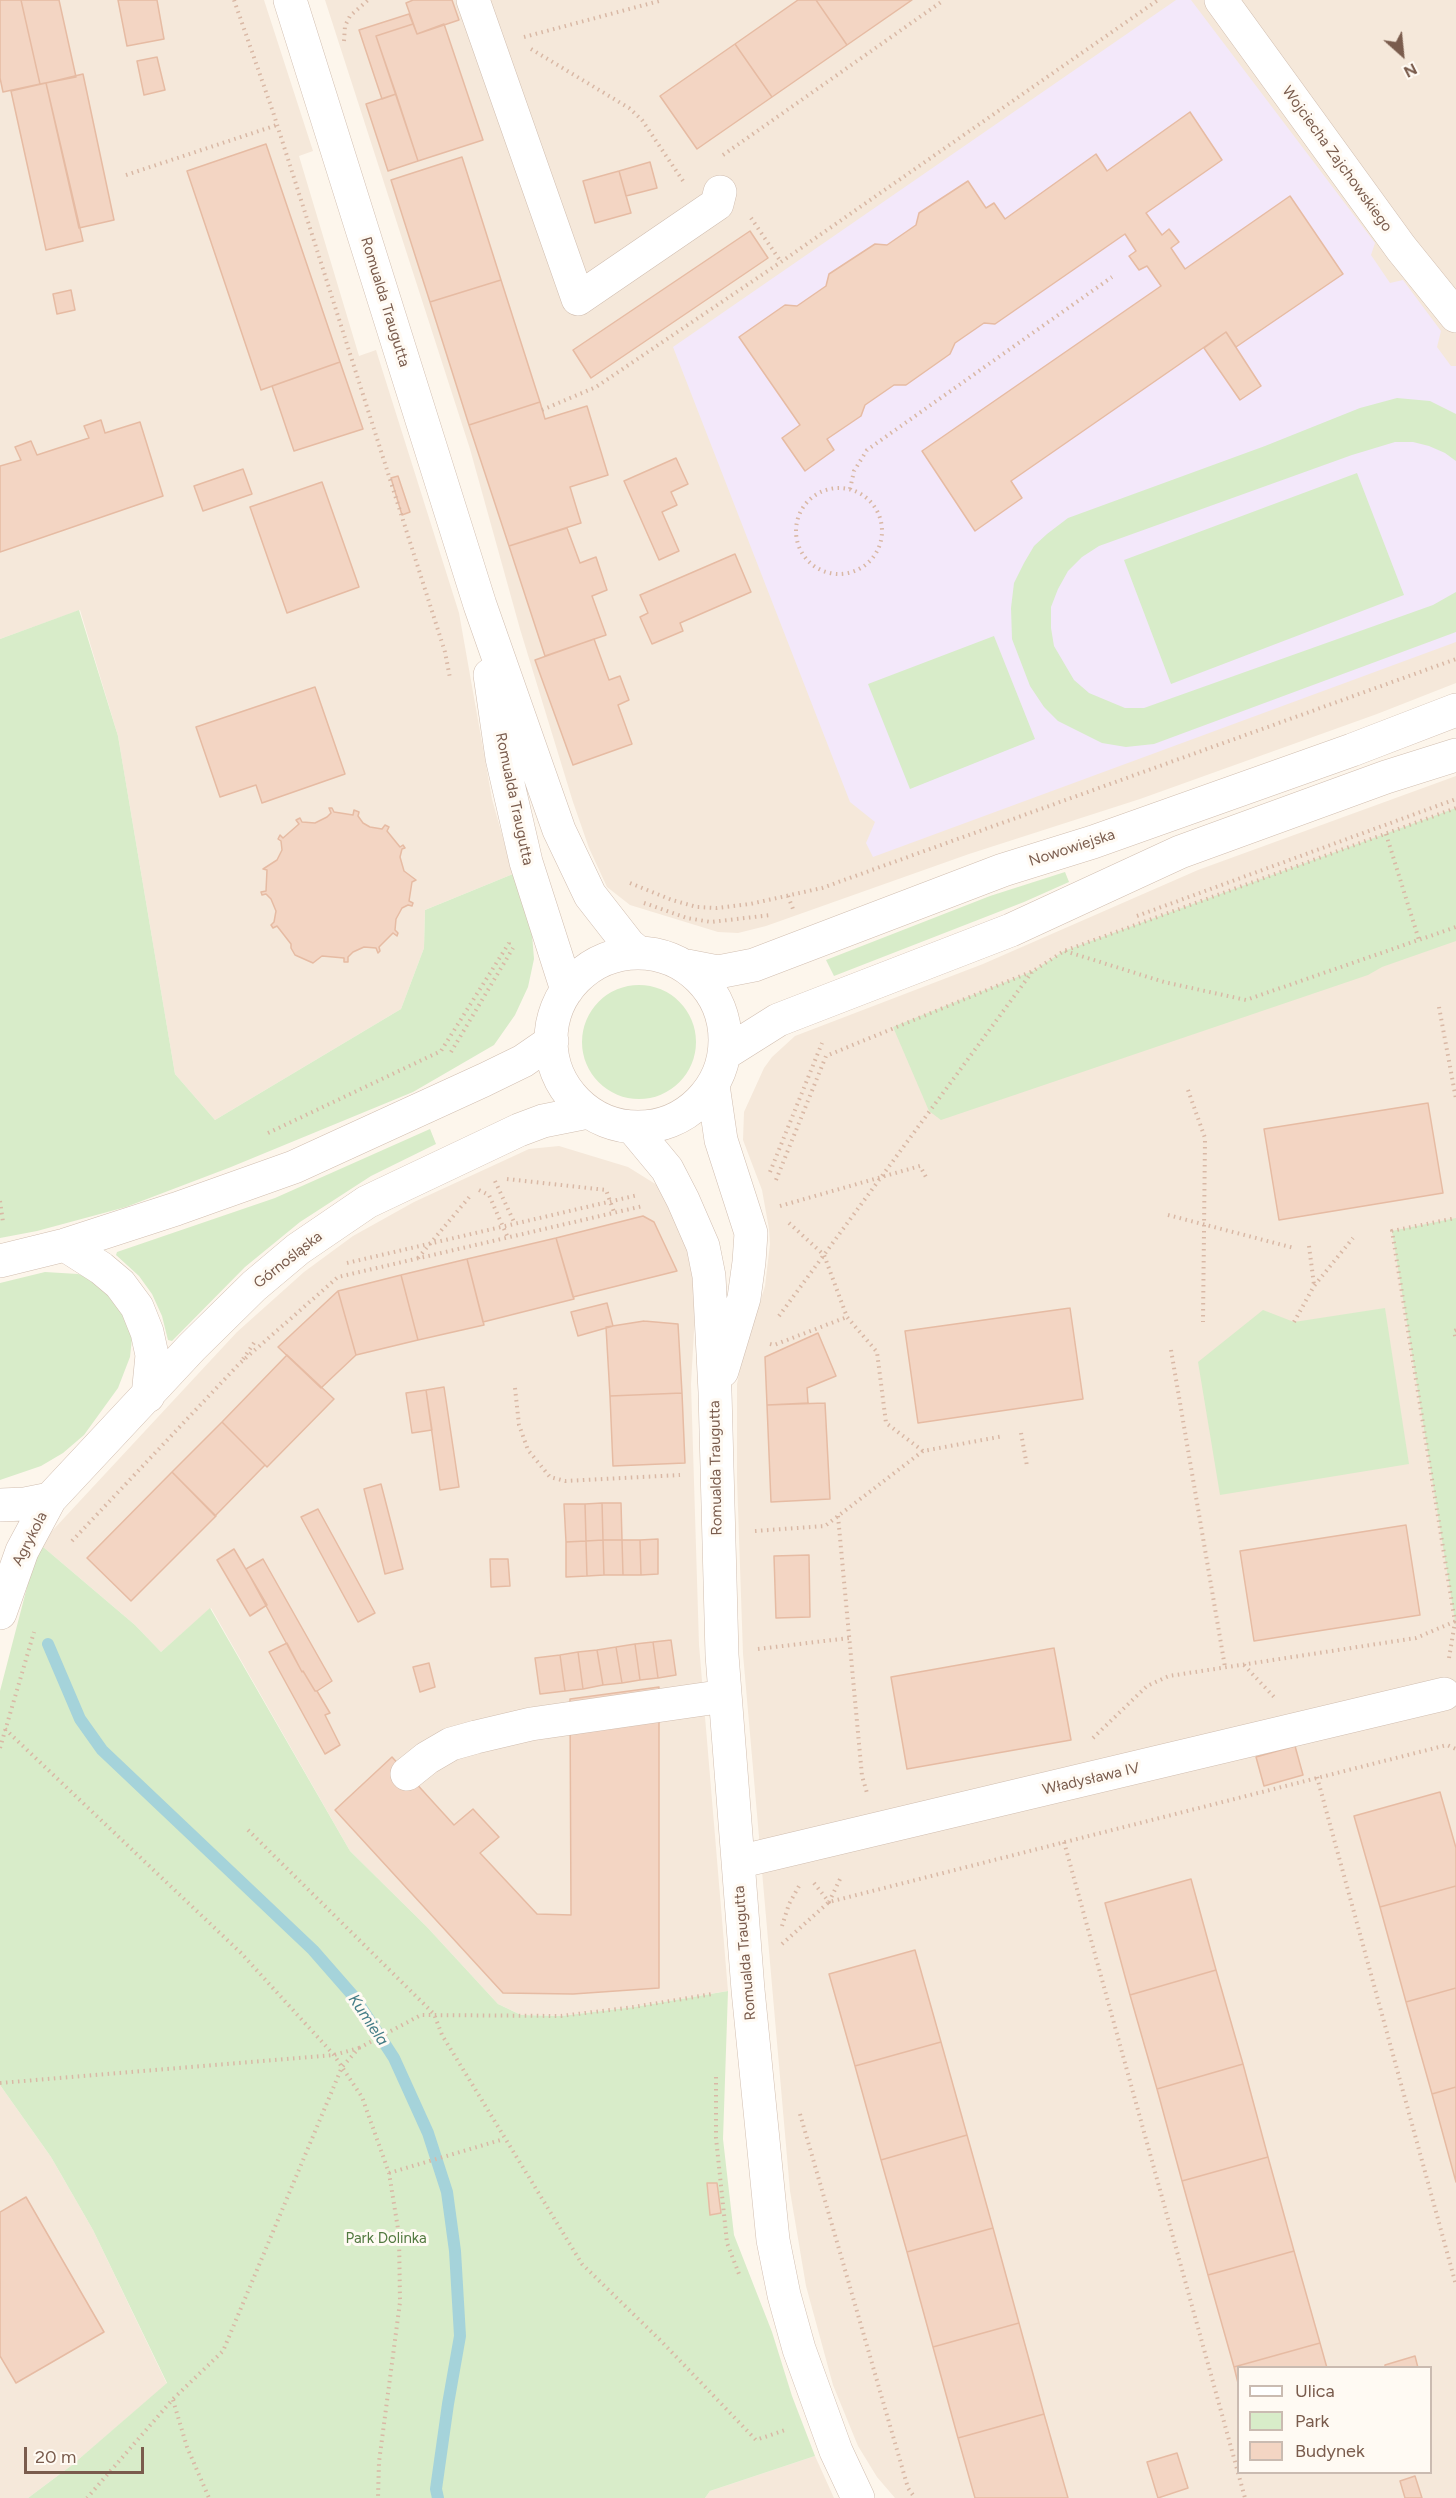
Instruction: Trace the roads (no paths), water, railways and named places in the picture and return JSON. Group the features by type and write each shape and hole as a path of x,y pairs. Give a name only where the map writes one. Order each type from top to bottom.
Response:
{"street":[{"name":"Romualda Traugutta","path":"290,0 480,605 559,830 590,895 629,945 639,952"},
{"path":"472,0 578,299 717,204 707,183"},
{"name":"Wojciecha Zajchowskiego","path":"1221,0 1401,248 1456,316"},
{"name":"Romualda Traugutta","path":"480,605 502,758 526,862 567,990"},
{"name":"Nowowiejska","path":"687,966 718,972 754,965 1002,870 1116,834 1352,750 1456,710"},
{"path":"724,1054 778,1020 1011,930 1180,852 1386,777 1456,755"},
{"path":"627,953 655,953 687,966 706,985 720,1016 724,1054 719,1075 713,1085 700,1101 684,1114 658,1125 633,1128 619,1126 588,1112 574,1101 560,1078 552,1056 555,1017 560,1000 579,976 598,963 627,953"},
{"path":"2,1246 65,1245 294,1167 523,1061 552,1041"},
{"name":"Romualda Traugutta","path":"713,1085 721,1140 741,1198 750,1233 744,1298 715,1392"},
{"name":"Górnośląska","path":"50,1499 254,1286 304,1245 367,1202 519,1130 543,1121 588,1112"},
{"name":"Romualda Traugutta","path":"633,1128 667,1169 691,1216 703,1246 709,1276 715,1392 722,1655 760,2124 773,2240 784,2295 799,2349 836,2451 858,2498"},
{"path":"65,1245 101,1268 120,1284 137,1307 147,1332 152,1355 148,1396"},
{"path":"0,1505 25,1504 50,1499"},
{"name":"Agrykola","path":"0,1613 22,1551 50,1499"},
{"path":"407,1774 452,1744 476,1737 531,1724 725,1696"},
{"name":"Władysława IV","path":"738,1862 1434,1697"}],"waterway":[{"name":"Kumiela","path":"48,1644 80,1719 102,1750 313,1950 355,1998 394,2058 428,2133 447,2192 455,2251 460,2336 436,2489 438,2498"}],"park label":[{"name":"Park Dolinka","path":"386,2239"}]}
